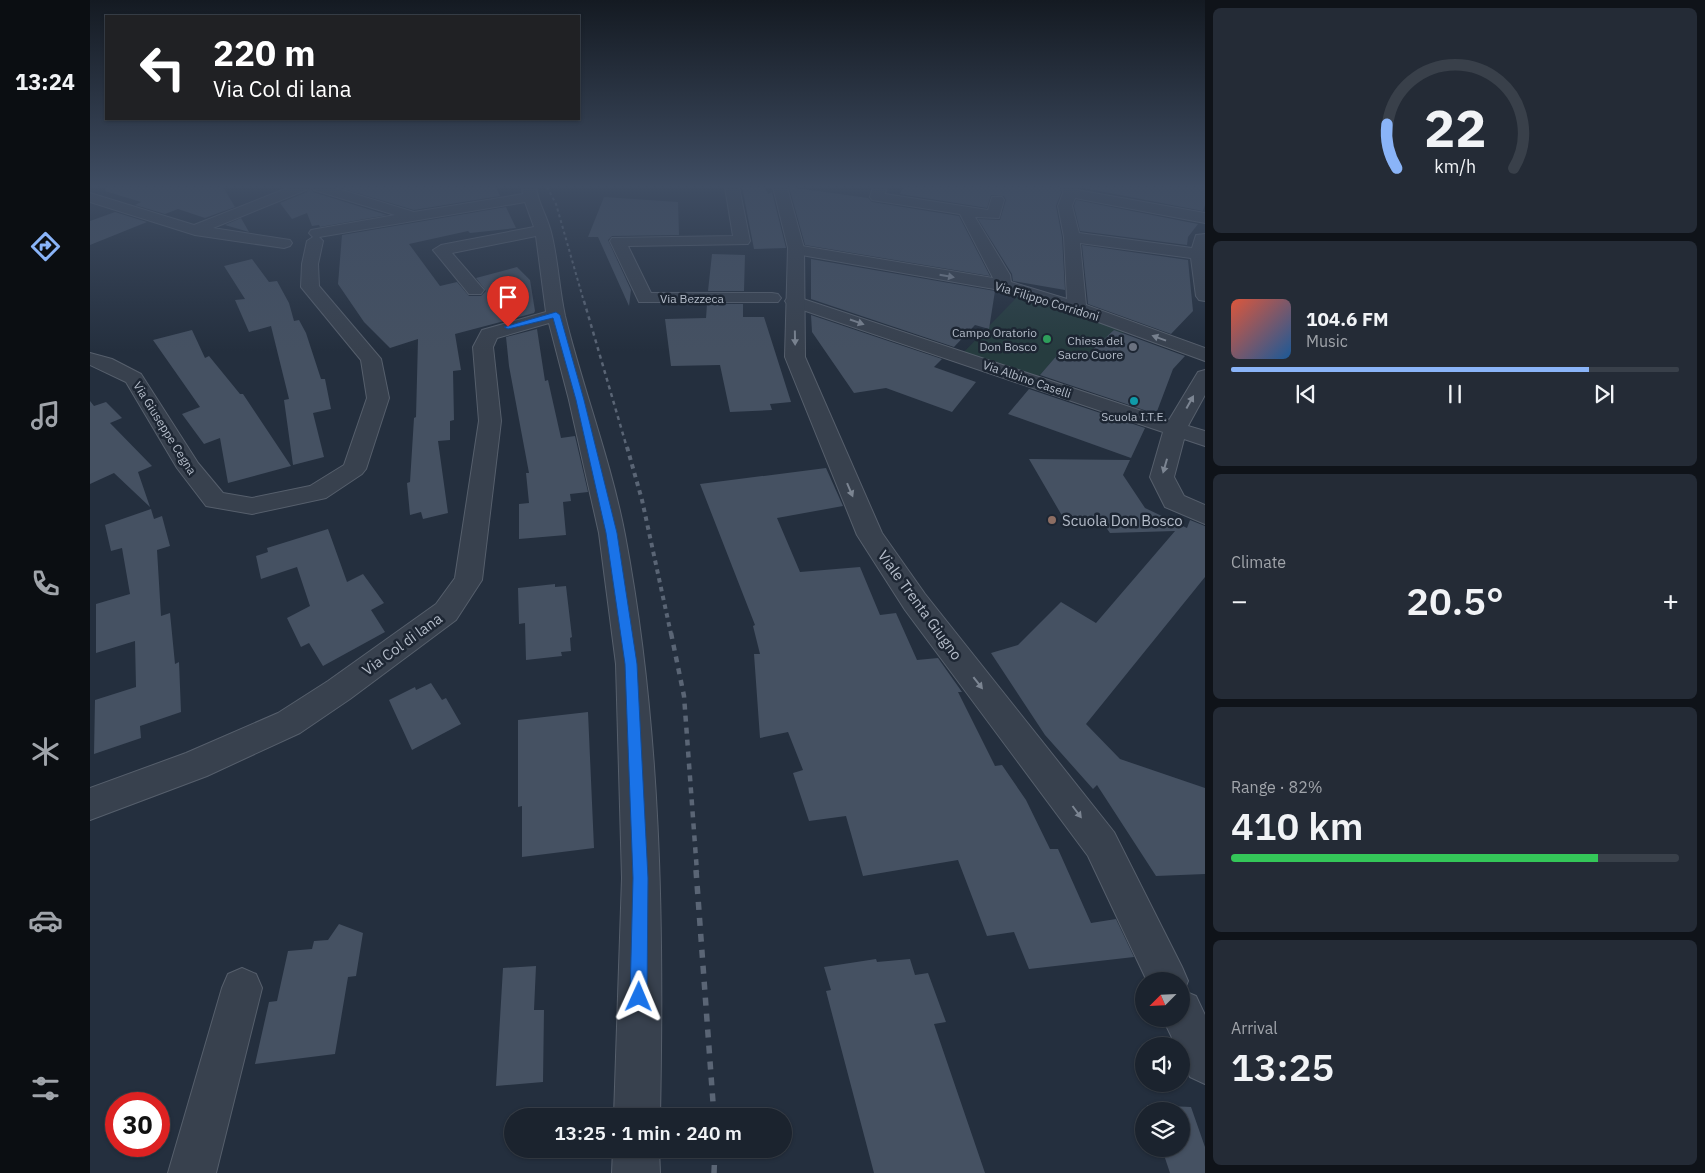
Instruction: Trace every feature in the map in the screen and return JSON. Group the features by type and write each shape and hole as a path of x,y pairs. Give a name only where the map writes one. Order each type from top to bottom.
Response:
{"street":[{"path":"301,242 310,264"},
{"name":"Via Giuseppe Cegna","path":"90,359 105,363 134,378 189,468 215,500 252,506 317,492 354,469 378,398 371,359 310,287 310,264 301,242"},
{"path":"475,290 442,250 484,242"},
{"path":"545,242 556,315 580,400 612,533 631,664 641,878 637,1108"},
{"name":"Via Bezzeca","path":"618,242 645,298 783,299"},
{"name":"Viale Trenta Giugno","path":"794,242 796,250 783,299 795,357 870,535 915,602 1101,844 1164,972"},
{"path":"982,242 1001,274 1003,285"},
{"path":"1072,242 1077,308"},
{"path":"1108,242 1202,254 1205,296"},
{"name":"Via Filippo Corridoni","path":"796,250 1003,285 1077,308 1205,355"},
{"name":"Via Albino Caselli","path":"783,299 1205,439"},
{"name":"Via Col di lana","path":"90,804 196,765 289,723 339,690 446,612 468,580 490,421 483,347 489,334 508,327 556,315"},
{"path":"1205,376 1175,429 1162,476 1174,501 1205,515"},
{"path":"192,1173 242,988"},
{"path":"1189,1028 1205,1062"},
{"path":"636,1158 636,1173"}],"green space":[{"name":"Campo Oratorio Don Bosco","path":"1020,294 1127,330 1104,351 1095,347 1083,358 1062,350 1039,376 964,352"}],"building":[{"path":"341,242 419,242 409,244 440,286 457,282 469,296 481,296 486,291 476,278 517,267 530,280 534,313 455,334 461,370 453,371 454,420 450,421 450,440 438,441 448,513 423,519 421,512 410,515 407,483 410,482 414,418 416,417 418,339 390,348 364,322 338,284"},
{"path":"600,242 609,242 631,290 629,306"},
{"path":"753,242 784,242 786,248 754,249"},
{"path":"804,242 972,242 990,276 805,245"},
{"path":"992,242 1062,242 1065,290 1013,281 1012,274"},
{"path":"1162,242 1187,242 1187,245"},
{"path":"1082,245 1188,260 1193,311 1171,334 1088,304"},
{"path":"712,254 745,255 744,291 708,291"},
{"path":"252,259 269,282 277,281 289,303 294,321 299,320 306,333 321,379 325,379 331,409 313,413 324,457 293,465 284,400 289,399 271,326 249,332 235,300 245,299 224,266"},
{"path":"811,259 995,291 989,329 975,325 954,347 811,299"},
{"path":"707,304 743,304 743,317 764,317 791,402 770,404 772,410 730,412 720,365 671,366 665,319 706,318"},
{"path":"811,315 942,359 934,367 976,382 952,412 886,388 854,393 812,332"},
{"path":"537,329 545,381 548,380 561,438 575,436 588,492 570,494 571,501 563,502 566,535 519,539 519,504 529,503 526,473 529,473 509,366 506,337"},
{"path":"192,330 205,358 209,356 240,394 243,394 291,466 228,483 220,438 204,444 182,414 200,407 153,340"},
{"path":"1114,330 1185,356 1173,369 1156,414 1040,375 1059,353 1080,361"},
{"path":"1029,389 1145,428 1131,458 1008,414"},
{"path":"90,401 94,406 106,402 122,418 110,423 152,466 138,472 150,507 114,473 90,484"},
{"path":"1029,459 1130,460 1123,475 1145,508 1187,528 1190,520 1205,526 1205,577 1086,724 1120,759 1205,788 1205,874 1156,876 1097,785 1093,789 1045,735 991,653 1018,645 1061,602 1096,623 1175,531 1110,533 1105,526 1068,526"},
{"path":"826,468 843,506 777,518 800,572 860,567 880,615 896,613 917,660 938,658 962,692 958,692 995,766 1002,765 1026,800 1050,849 1058,849 1091,923 1116,919 1134,957 1029,969 1014,932 987,936 958,860 863,876 846,816 809,821 793,773 803,770 788,732 760,738 754,654 760,654 753,626 755,625 700,484"},
{"path":"151,509 154,519 162,516 170,546 157,550 161,616 170,613 175,664 179,662 181,712 140,726 141,738 94,754 95,700 136,687 135,641 96,653 96,604 130,594 122,548 111,551 105,525"},
{"path":"328,529 347,582 363,574 384,603 371,610 385,632 323,666 309,643 301,647 287,618 310,606 297,567 261,579 256,556 268,552 267,548"},
{"path":"555,584 555,587 566,586 572,637 570,638 571,651 561,652 562,656 526,660 525,623 519,624 518,588"},
{"path":"431,683 442,700 446,698 461,724 412,750 389,700 415,687 416,690"},
{"path":"588,712 594,848 522,857 522,806 518,807 518,720"},
{"path":"339,924 363,933 356,976 348,977 335,1054 255,1064 269,1002 277,1001 288,951 312,949 314,941 328,940"},
{"path":"876,959 877,962 910,959 915,975 928,973 946,1022 934,1024 985,1173 874,1173 826,991 831,990 824,967"},
{"path":"536,966 534,1010 544,1010 543,1082 496,1086 503,968"},
{"path":"1191,1107 1205,1147 1205,1173 1170,1173 1165,1157 1190,1157"}],"railway":[{"path":"567,242 584,302"},
{"path":"584,301 627,448"},
{"path":"627,447 642,500 671,634"},
{"path":"671,633 684,696 697,872"},
{"path":"696,870 713,1108"},
{"path":"714,1173 715,1158"}],"place":[{"name":"Campo Oratorio Don Bosco","path":"1047,339"},
{"name":"Chiesa del Sacro Cuore","path":"1133,347"},
{"name":"Scuola I.T.E.","path":"1134,401"},
{"name":"Scuola Don Bosco","path":"1052,520"}],"route":[{"path":"508,327 556,315 580,400 612,533 631,664 641,878 639,997"}]}
